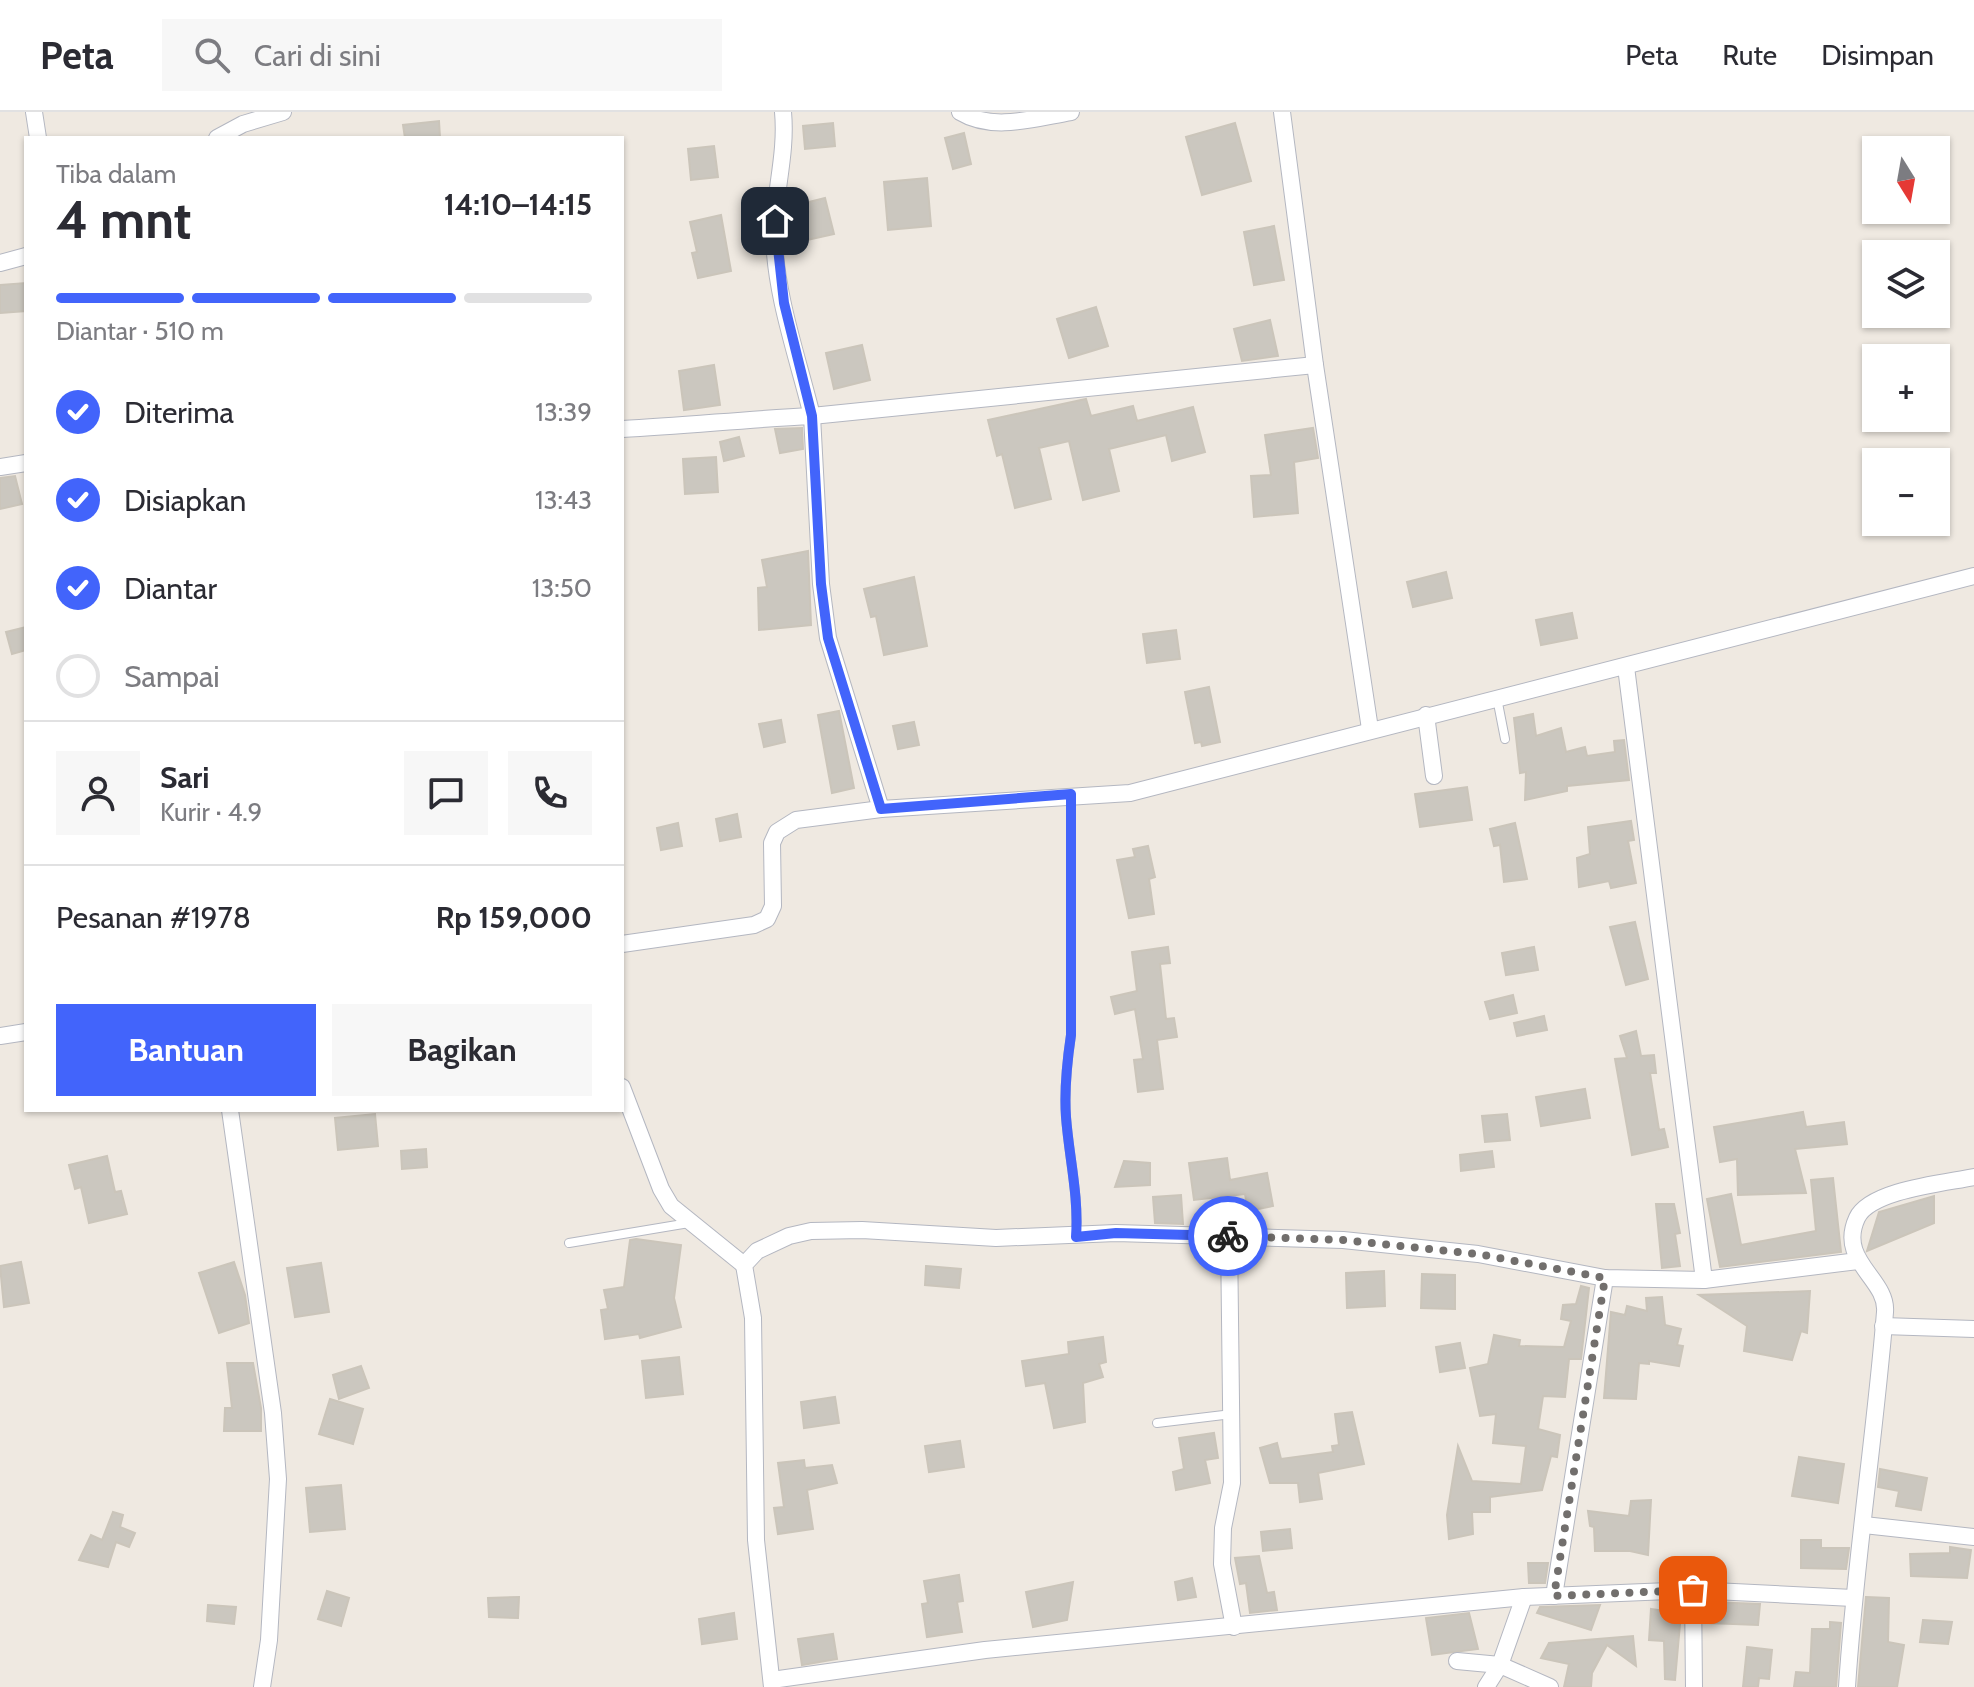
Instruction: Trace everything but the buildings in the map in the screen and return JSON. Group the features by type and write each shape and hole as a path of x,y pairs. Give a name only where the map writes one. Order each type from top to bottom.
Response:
{"street":[{"path":"34,112 38,136"},
{"path":"221,136 243,124 283,112"},
{"path":"783,112 785,138 775,221 776,250 784,303 812,416 821,584 828,638 881,809"},
{"path":"960,112 976,122 1002,123 1071,112"},
{"path":"1282,112 1315,365 1370,729"},
{"path":"0,263 24,257"},
{"path":"624,429 683,428 722,421 812,416 1315,365"},
{"path":"0,467 24,463"},
{"path":"624,944 761,922 771,913 773,906 770,855 777,832 796,820 881,809 1071,794 1130,793 1974,576"},
{"path":"1626,667 1704,1280"},
{"path":"1426,715 1434,776"},
{"path":"0,1036 24,1032"},
{"path":"624,1092 661,1189 671,1206 744,1265 753,1318 756,1540 772,1684 985,1650 1524,1597 1693,1590 1801,1592 1853,1598"},
{"path":"230,1112 273,1413 278,1479 269,1640 262,1687"},
{"path":"1847,1687 1853,1598 1864,1525 1883,1326 1883,1298 1858,1261 1853,1234 1856,1220 1871,1202 1974,1177"},
{"path":"744,1265 770,1243 811,1231 862,1230 996,1238 1116,1233 1343,1240 1478,1254 1605,1278 1704,1280 1858,1261"},
{"path":"1229,1236 1232,1483 1223,1528 1222,1564 1234,1627"},
{"path":"1554,1596 1605,1278"},
{"path":"1883,1326 1974,1329"},
{"path":"1864,1525 1974,1537"},
{"path":"1693,1590 1694,1687"},
{"path":"1486,1687 1500,1665 1524,1597"},
{"path":"1457,1661 1500,1665 1550,1687"}],"lane":[{"path":"1496,698 1505,739"},
{"path":"1071,794 1071,1035 1066,1067 1066,1115 1077,1216 1076,1237"},
{"path":"569,1243 689,1223"},
{"path":"1157,1423 1233,1413"}],"way so far":[{"path":"1228,1236 1343,1240 1478,1254 1605,1278 1554,1596 1693,1590"}],"route":[{"path":"775,221 774,236 784,303 812,416 818,472 821,584 828,638 881,809 1071,794 1071,1035 1066,1067 1066,1115 1077,1216 1076,1237 1116,1233 1228,1236"}]}
